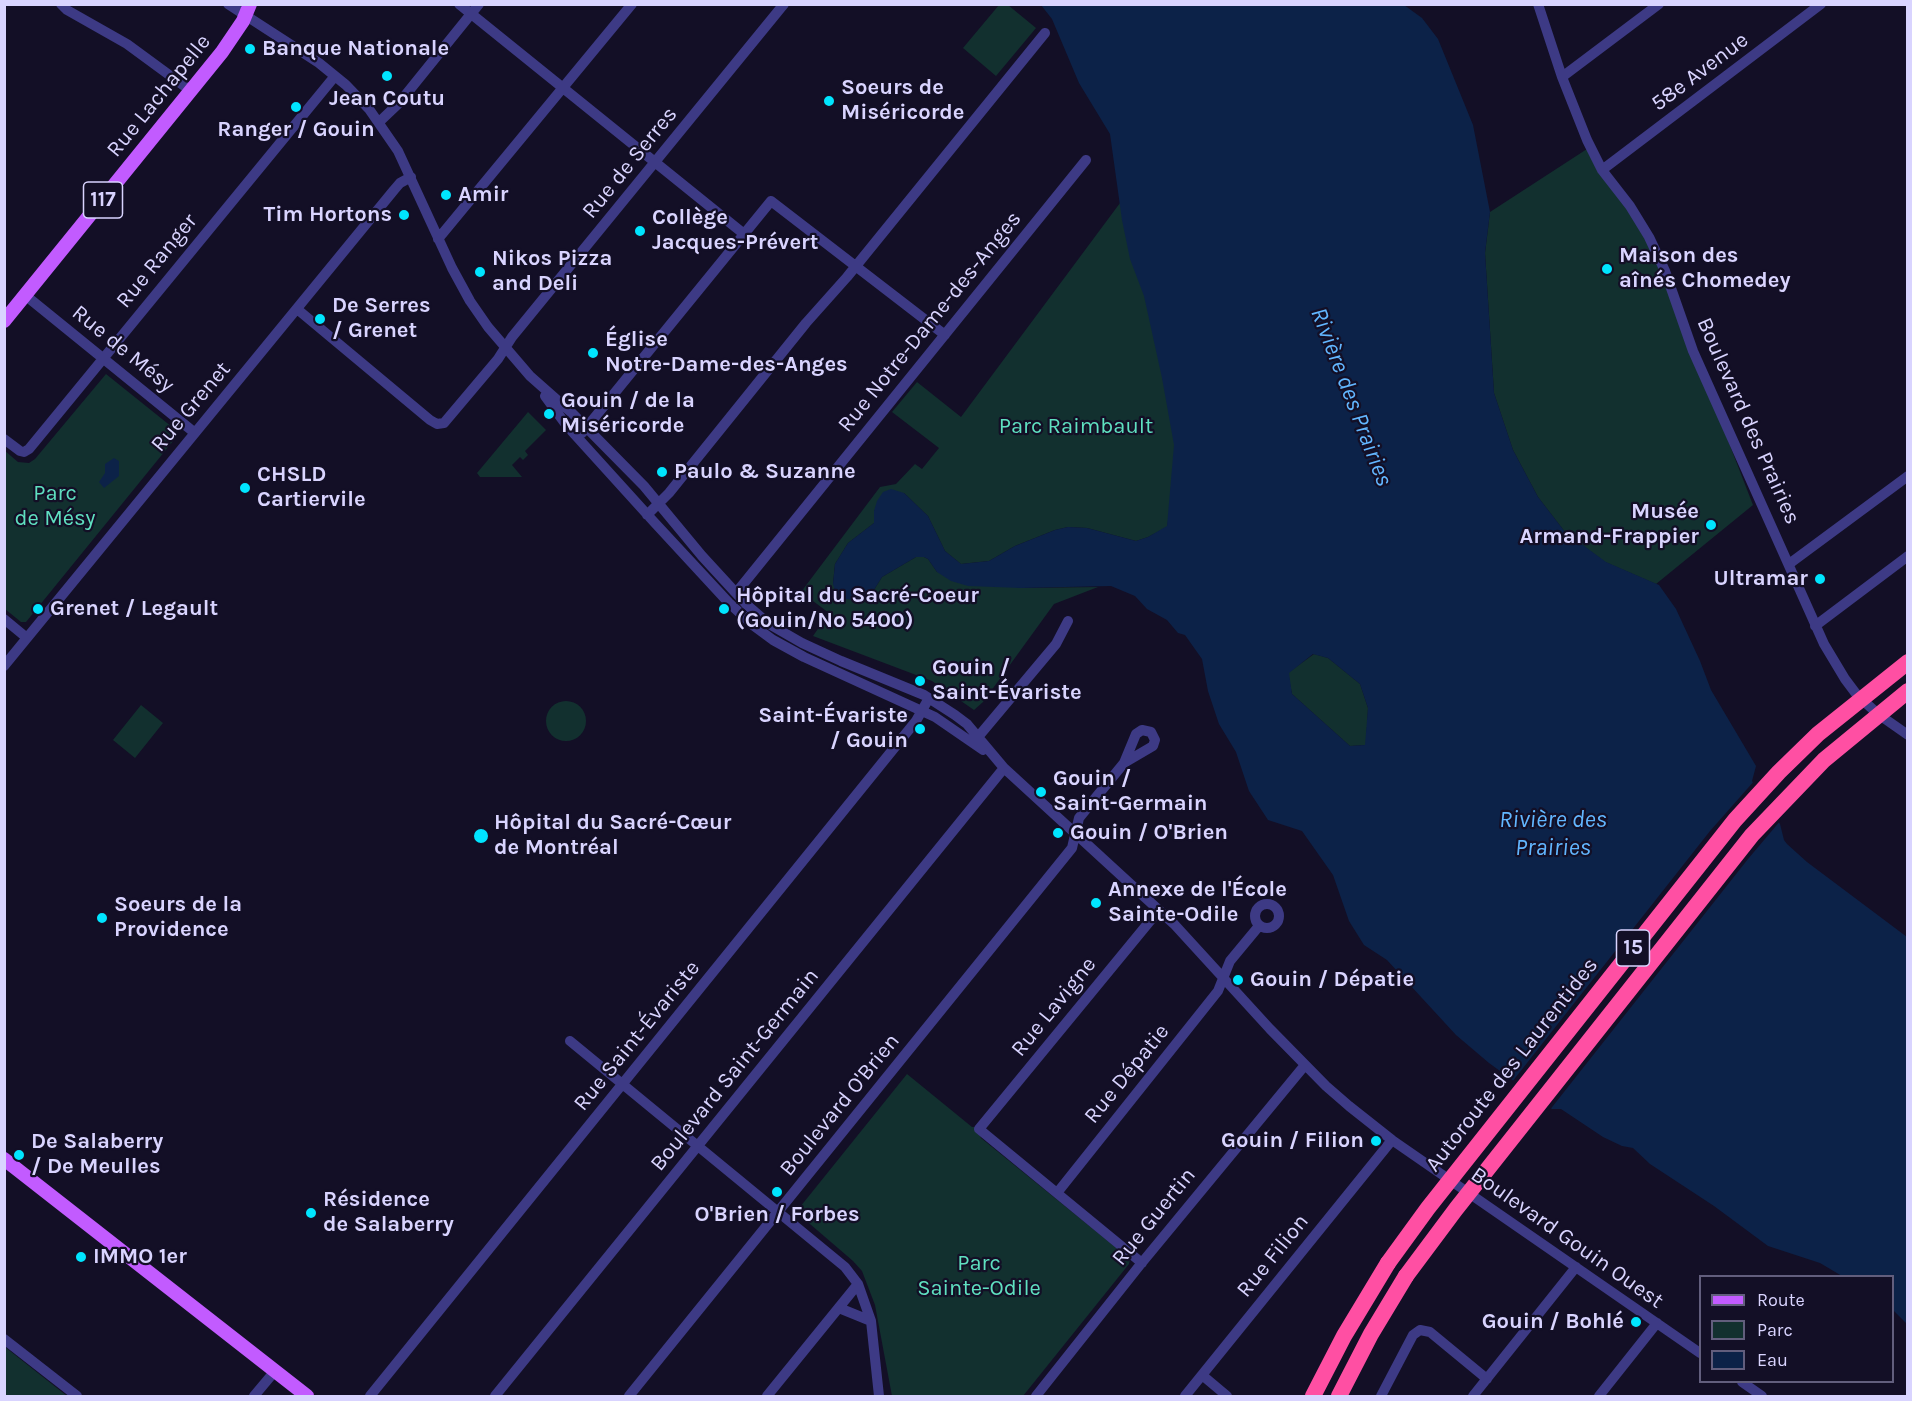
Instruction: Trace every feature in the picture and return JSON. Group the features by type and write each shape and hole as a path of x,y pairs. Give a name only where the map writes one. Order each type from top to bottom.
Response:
{"highway":[{"name":"Autoroute des Laurentides","path":"1313,1396 1344,1336 1388,1263 1438,1195 1735,820 1818,734 1908,662"},
{"name":"Autoroute des Laurentides","path":"1339,1396 1371,1334 1406,1276 1456,1209 1752,835 1824,760 1908,691"}],"main road":[{"name":"Rue Lachapelle","path":"4,321 191,91 227,45 248,10"},
{"path":"4,1160 307,1396"}],"street":[{"path":"61,4 127,44 191,91"},
{"name":"Boulevard Gouin Ouest","path":"228,4 248,10 335,76 355,94 379,122 398,151 470,301 578,438 738,613 772,640 922,711 975,740"},
{"path":"459,4 744,234"},
{"path":"379,122 399,103 479,4"},
{"path":"438,238 632,4"},
{"name":"Rue de Serres","path":"297,309 437,424 444,423 784,4"},
{"name":"Boulevard des Prairies","path":"1538,4 1562,77 1602,170 1630,206 1649,237 1665,271 1693,351 1815,626 1834,662 1857,695 1878,714 1908,735"},
{"path":"1562,77 1659,4"},
{"name":"58e Avenue","path":"1602,170 1821,4"},
{"path":"647,515 669,494 806,323 1046,33"},
{"name":"Rue Ranger","path":"4,439 20,452 27,451 335,76"},
{"name":"Rue Notre-Dame-des-Anges","path":"736,593 1086,160"},
{"name":"Rue Grenet","path":"4,666 394,190 400,183 411,177"},
{"path":"578,438 771,201 945,335"},
{"name":"Rue de Mésy","path":"26,295 195,434"},
{"name":"Boulevard Gouin Ouest","path":"530,376 644,486 736,593 769,624 826,655 929,698 955,715 975,740 1004,768 1159,910 1305,1065 1349,1106 1392,1140 1699,1352"},
{"path":"1789,564 1908,476"},
{"path":"1815,626 1908,556"},
{"path":"4,619 27,638"},
{"path":"975,740 1056,644 1068,621"},
{"name":"Rue Saint-Évariste","path":"370,1396 922,711 929,698"},
{"name":"Boulevard O'Brien","path":"629,1396 1072,848 1079,818 1124,764"},
{"name":"Boulevard Saint-Germain","path":"495,1396 1004,768"},
{"name":"Rue Lavigne","path":"1057,1192 979,1129 1159,910"},
{"name":"Rue Dépatie","path":"1057,1192 1216,994 1230,961 1259,926"},
{"path":"570,1041 845,1267 858,1284 871,1321 879,1396"},
{"name":"Rue Guertin","path":"1036,1396 1305,1065"},
{"name":"Rue Filion","path":"1185,1396 1392,1140"},
{"path":"1057,1192 1142,1263"},
{"path":"1473,1396 1576,1267"},
{"path":"767,1396 858,1284"},
{"path":"839,1308 871,1321"},
{"path":"1599,1396 1657,1323"},
{"path":"1381,1396 1413,1335 1420,1330 1430,1332 1487,1379"},
{"path":"4,1339 77,1396"},
{"path":"254,1396 275,1371"},
{"path":"1202,1376 1227,1396"},
{"path":"1743,1383 1762,1396"}],"green space":[{"path":"999,5 1008,5 1036,28 996,76 963,48"},
{"path":"1587,149 1649,237 1753,505 1656,584 1605,562 1565,532 1538,497 1513,450 1494,393 1485,253 1490,212"},
{"name":"Parc Raimbault","path":"1120,203 1139,253 1182,445 1167,527 1136,541 1087,528 1068,527 1015,546 989,561 961,564 945,551 928,516 904,493 874,511 874,523 848,543 835,564 833,584 872,593 882,577 916,557 924,557 937,572 1021,588 1098,587 1054,604 983,702 974,710 932,681 813,636 829,613 801,592 880,487 896,484 915,464 922,469 939,448 892,412 917,382 961,417"},
{"name":"Parc de Mésy","path":"106,374 177,431 178,435 26,622 21,622 5,609 4,450 18,462 29,463 35,459"},
{"path":"528,412 546,430 525,451 528,455 523,460 520,457 512,465 522,477 480,477 477,473"},
{"path":"1314,654 1328,658 1360,684 1368,708 1366,745 1350,746 1292,694 1288,673"},
{"path":"566,701 574,702 580,707 585,713 585,729 580,735 574,740 566,741 558,740 552,735 547,729 546,721 547,713 552,707 558,702"},
{"path":"141,705 163,723 135,758 113,740"},
{"name":"Parc Sainte-Odile","path":"907,1074 972,1127 976,1127 981,1138 1130,1259 1129,1264 1023,1396 892,1396 875,1305 862,1271 796,1212"},
{"path":"5,1347 67,1396 5,1396"}],"water":[{"name":"Rivière des Prairies","path":"1041,5 1404,5 1422,18 1438,39 1473,125 1490,212 1485,253 1494,393 1513,450 1538,497 1565,532 1606,562 1659,585 1676,609 1711,690 1756,766 1752,781 1780,824 1787,844 1807,862 1907,937 1907,1324 1894,1311 1894,1275 1840,1275 1820,1263 1768,1246 1714,1206 1650,1164 1633,1148 1622,1146 1603,1137 1561,1109 1552,1109 1489,1063 1456,1035 1387,960 1364,945 1349,921 1333,875 1302,831 1268,820 1249,791 1236,752 1219,724 1208,691 1202,659 1185,635 1178,633 1167,620 1147,609 1135,596 1111,586 1021,588 968,586 951,581 937,572 924,557 916,557 882,577 872,593 857,600 844,599 836,594 833,584 835,564 848,543 874,523 877,501 883,492 891,489 904,493 928,516 945,551 961,564 989,561 1015,546 1068,527 1087,528 1136,541 1167,526 1174,445 1162,378 1144,296 1130,259 1110,134 1079,83 1052,19","holes":["1313,654 1328,658 1360,684 1368,708 1365,745 1350,746 1292,694 1289,673"]},
{"path":"114,458 119,461 119,476 104,488 99,482 105,473 105,464"}],"pier":[{"path":"1755,780 1781,820 1549,1111 1512,1082 1710,831"}],"place":[{"name":"Banque Nationale","path":"250,49"},
{"name":"Jean Coutu","path":"387,76"},
{"name":"Soeurs de Miséricorde","path":"829,101"},
{"name":"Ranger / Gouin","path":"296,107"},
{"name":"Amir","path":"446,195"},
{"name":"Tim Hortons","path":"404,215"},
{"name":"Collège Jacques-Prévert","path":"640,231"},
{"name":"Maison des aînés Chomedey","path":"1607,269"},
{"name":"Nikos Pizza and Deli","path":"480,272"},
{"name":"De Serres / Grenet","path":"320,319"},
{"name":"Église Notre-Dame-des-Anges","path":"593,353"},
{"name":"Gouin / de la Miséricorde","path":"549,414"},
{"name":"Paulo & Suzanne","path":"662,472"},
{"name":"CHSLD Cartiervile","path":"245,488"},
{"name":"Musée Armand-Frappier","path":"1711,525"},
{"name":"Ultramar","path":"1820,579"},
{"name":"Grenet / Legault","path":"38,609"},
{"name":"Hôpital du Sacré-Coeur (Gouin/No 5400)","path":"724,609"},
{"name":"Gouin / Saint-Évariste","path":"920,681"},
{"name":"Saint-Évariste / Gouin","path":"920,729"},
{"name":"Gouin / Saint-Germain","path":"1041,792"},
{"name":"Gouin / O'Brien","path":"1058,833"},
{"name":"Hôpital du Sacré-Cœur de Montréal","path":"481,836"},
{"name":"Annexe de l'École Sainte-Odile","path":"1096,903"},
{"name":"Soeurs de la Providence","path":"102,918"},
{"name":"Gouin / Dépatie","path":"1238,980"},
{"name":"Gouin / Filion","path":"1376,1141"},
{"name":"De Salaberry / De Meulles","path":"19,1155"},
{"name":"O'Brien / Forbes","path":"777,1192"},
{"name":"Résidence de Salaberry","path":"311,1213"},
{"name":"IMMO 1er","path":"81,1257"},
{"name":"Gouin / Bohlé","path":"1636,1322"}]}
